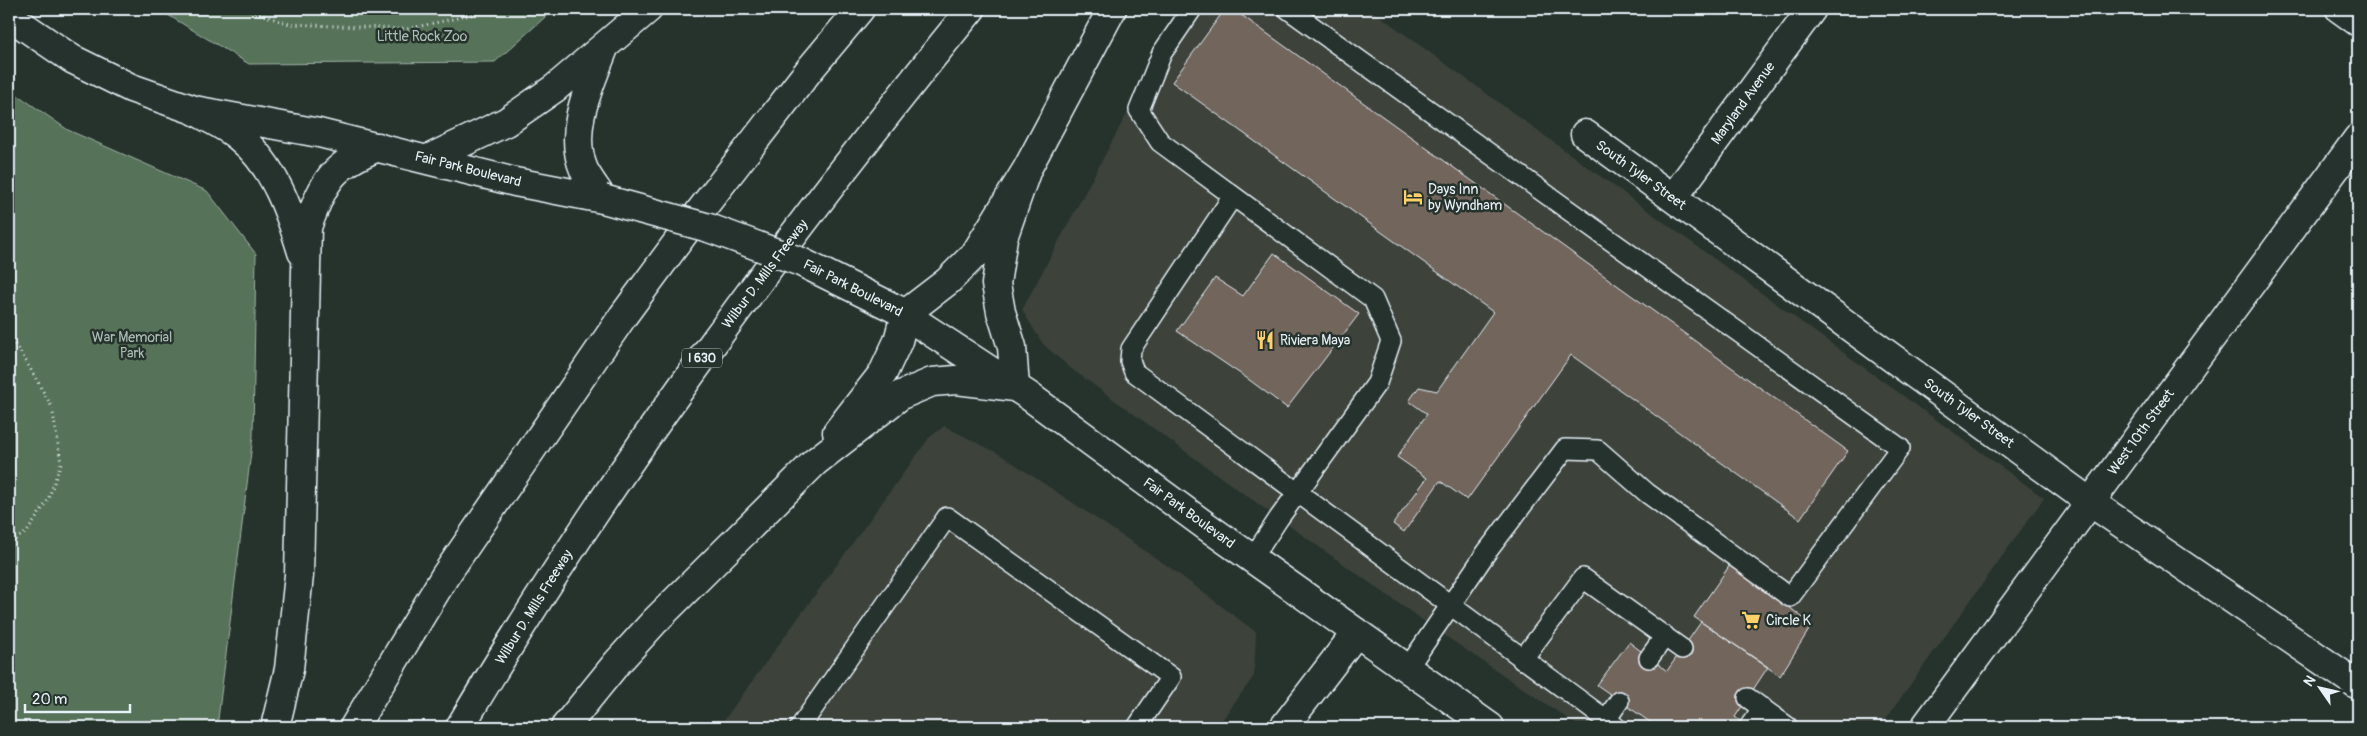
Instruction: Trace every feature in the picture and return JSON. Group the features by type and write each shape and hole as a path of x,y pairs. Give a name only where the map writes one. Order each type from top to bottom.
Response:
{"main road":[{"path":"428,159 506,122 555,88 648,9"},
{"path":"354,727 446,576 623,316 701,210 860,9"},
{"name":"Wilbur D. Mills Freeway","path":"460,727 559,567 710,347 787,244 971,9"},
{"path":"815,462 883,373 898,341 901,311 948,281 975,254 1027,169 1112,9"},
{"name":"Maryland Avenue","path":"1673,198 1812,9"},
{"path":"2340,9 2358,22"},
{"name":"Fair Park Boulevard","path":"9,16 72,59 131,88 194,110 378,147 515,182 603,199 708,228 801,262 901,311 1015,387 1252,559 1490,727"},
{"path":"603,199 584,169 578,142 584,102 606,44"},
{"path":"194,110 240,137 255,153 278,188 295,230 306,268"},
{"name":"South Tyler Street","path":"1585,134 2090,502 2358,685"},
{"name":"West 10th Street","path":"1925,727 2358,138"},
{"path":"275,727 289,668 300,575 307,227 322,188 336,171 351,158 378,147"},
{"path":"565,727 616,664 655,621 815,462 902,395 932,382 956,380 1015,387 1012,347 1001,312 996,284 1003,238 1027,169"},
{"path":"1284,727 1356,633"}],"lane":[{"path":"1192,9 1162,53 1139,110 1160,142 1373,299 1391,341 1377,383 1297,493 1252,559"},
{"path":"1288,9 1900,448 1790,597 1647,493 1598,450 1565,449 1486,553 1407,669"},
{"path":"1233,196 1131,349 1130,361 1134,372 1611,724 1619,701"},
{"path":"800,727 947,517 1171,677 1137,727"},
{"path":"1522,660 1583,578 1682,649"},
{"path":"1649,658 1665,636"},
{"path":"1748,727 1755,703 1788,727"}],"path":[{"path":"245,9 289,24 407,29 498,9"},
{"path":"9,336 24,356 52,407 61,463 48,500 27,532 9,542"}],"shaded area":[{"path":"1183,9 1370,9 2044,498 1880,727 1580,727 1435,629 1237,489 1069,367 1043,344 1022,310"},
{"path":"944,426 1001,455 1172,569 1256,632 1254,676 1217,727 719,727 929,438"}],"green space":[{"name":"Little Rock Zoo","path":"158,9 554,9 495,62 249,64"},
{"name":"War Memorial Park","path":"9,89 68,130 207,191 256,254 253,436 217,727 9,727"}],"building":[{"name":"Days Inn by Wyndham","path":"1225,9 1233,9 1848,451 1800,519 1571,355 1467,500 1440,481 1404,532 1393,524 1427,478 1397,457 1427,414 1409,401 1419,387 1437,391 1493,312 1172,82"},
{"name":"Riviera Maya","path":"1274,253 1359,314 1287,408 1177,331 1215,278 1243,296"},
{"name":"Circle K","path":"1732,562 1812,625 1780,676 1694,617"},
{"name":"Circle K","path":"1701,622 1768,667 1735,717 1748,727 1657,727 1597,685 1629,642 1667,671"}],"place":[{"name":"Days Inn by Wyndham","path":"1413,197"},
{"name":"Riviera Maya","path":"1265,340"},
{"name":"Circle K","path":"1751,620"}]}
